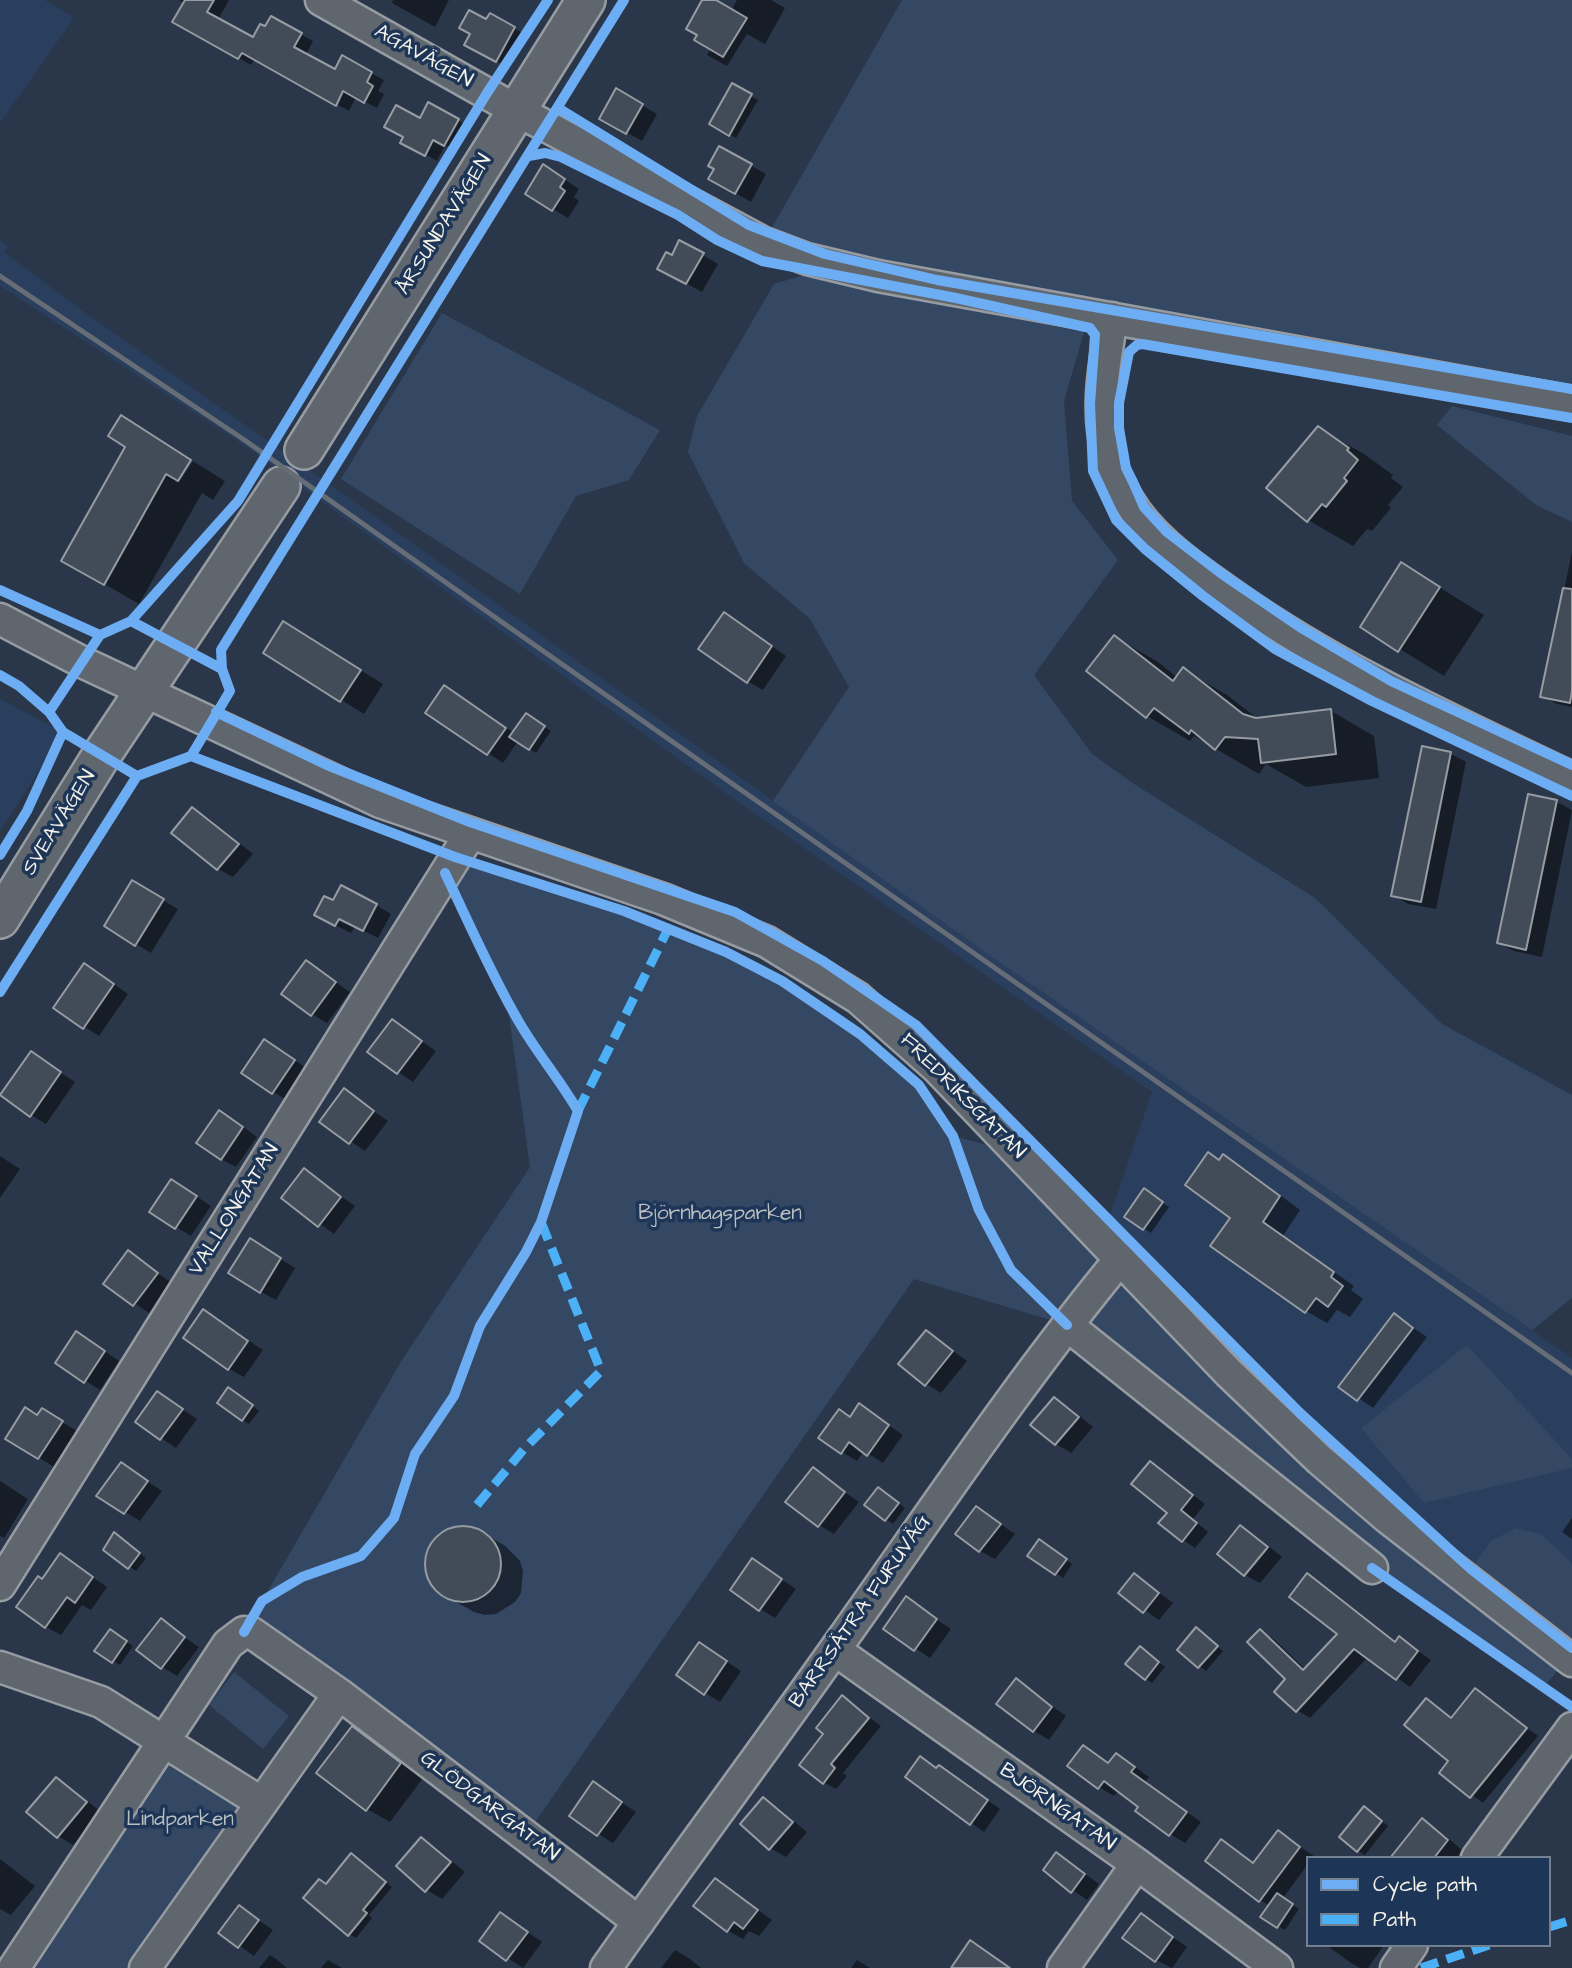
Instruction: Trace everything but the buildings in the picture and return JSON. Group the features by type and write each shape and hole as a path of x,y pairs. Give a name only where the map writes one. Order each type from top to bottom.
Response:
{"main road":[{"name":"ÅRSUNDAVÄGEN","path":"304,450 586,0"},
{"path":"144,692 281,486"},
{"name":"SVEAVÄGEN","path":"0,919 144,692"}],"street":[{"name":"AGAVÄGEN","path":"321,0 516,110 762,242 807,259 878,276 1572,402"},
{"path":"1112,318 1104,371 1103,430 1108,455 1122,489 1155,534 1213,582 1290,635 1412,703 1572,778"},
{"name":"FREDRIKSGATAN","path":"0,619 144,692 380,802 663,899 755,937 858,998 936,1067 1228,1372 1320,1460 1400,1528 1572,1661"},
{"name":"VALLONGATAN","path":"0,1585 470,834"},
{"name":"BARRSÄTRA FURUVÄG","path":"606,1968 1024,1382 1121,1258"},
{"path":"1067,1325 1372,1568"},
{"path":"14,1968 228,1644 244,1632 252,1633 340,1694 145,1968"},
{"name":"BJÖRNGATAN","path":"835,1650 1137,1864 1277,1968"},
{"path":"0,1667 101,1702 262,1803"},
{"name":"GLÖDGARGATAN","path":"340,1694 639,1922"},
{"path":"1478,1856 1572,1728"},
{"path":"1063,1968 1137,1864"},
{"path":"1396,1968 1411,1947"}],"shaded area":[{"path":"0,0 45,0 74,18 0,123"},
{"path":"0,240 8,246 4,252 95,320 999,962 1572,1358 1572,1661 1465,1579 1102,1239 1152,1092 723,791 238,441 0,286"},
{"path":"0,699 63,732 0,832"}],"green space":[{"path":"902,0 1572,0 1572,389 825,254 770,231"},
{"path":"810,273 1085,329 1064,401 1072,501 1118,560 1034,675 1092,754 1134,784 1315,898 1442,1024 1572,1095 1572,1298 1532,1330 999,962 773,801 849,687 810,619 744,563 688,452 697,416 774,284"},
{"path":"442,313 660,430 629,480 576,496 520,594 341,479"},
{"path":"1452,406 1572,436 1572,522 1536,505 1437,425"},
{"name":"Björnhagsparken","path":"455,857 668,929 726,952 782,981 860,1034 919,1085 953,1136 1019,1153 1175,1316 1568,1658 1543,1688 1372,1568 1067,1325 914,1279 526,1835 244,1632 402,1360 530,1167 507,1001 445,873"},
{"path":"1467,1345 1572,1459 1572,1468 1424,1503 1361,1428"},
{"path":"1516,1528 1541,1534 1572,1566 1572,1648 1471,1569 1491,1541"},
{"path":"234,1672 289,1716 263,1749 209,1705"},
{"name":"Lindparken","path":"166,1741 262,1803 140,1968 14,1968"}],"railway":[{"path":"0,276 243,439 1572,1373"}],"marked path":[{"path":"578,1111 668,929"},
{"path":"477,1505 524,1449 601,1371 541,1222"},
{"path":"1551,1926 1572,1920"},
{"path":"1421,1968 1483,1947"}],"cycle path":[{"path":"0,590 100,635 131,621 238,501 487,93 548,0"},
{"path":"222,669 221,650 624,0"},
{"path":"558,108 749,225 825,254 937,280 1572,389"},
{"path":"529,156 545,153 561,157 678,215 717,240 762,261 956,298 1090,328 1095,335 1090,404 1093,471 1116,520 1145,549 1275,649 1372,701 1572,796"},
{"path":"1572,418 1142,344 1129,352 1119,403 1119,428 1126,468 1144,507 1167,532 1222,574 1303,629 1391,681 1572,765"},
{"path":"131,621 222,669 230,691 191,756"},
{"path":"49,712 100,635"},
{"path":"0,675 19,686 49,712 63,732 137,776 191,756 455,857 624,911 726,952 782,981 860,1034 919,1085 953,1136 979,1210 1011,1270 1067,1325"},
{"path":"216,712 327,765 470,822 735,912 823,961 916,1025 1300,1413 1471,1569 1572,1648"},
{"path":"0,855 27,811 63,732"},
{"path":"0,992 137,776"},
{"path":"244,1632 262,1601 302,1577 361,1556 394,1518 415,1454 454,1396 480,1326 526,1252 541,1222 578,1111 509,1004 445,873"},
{"path":"1372,1568 1572,1707"}]}
